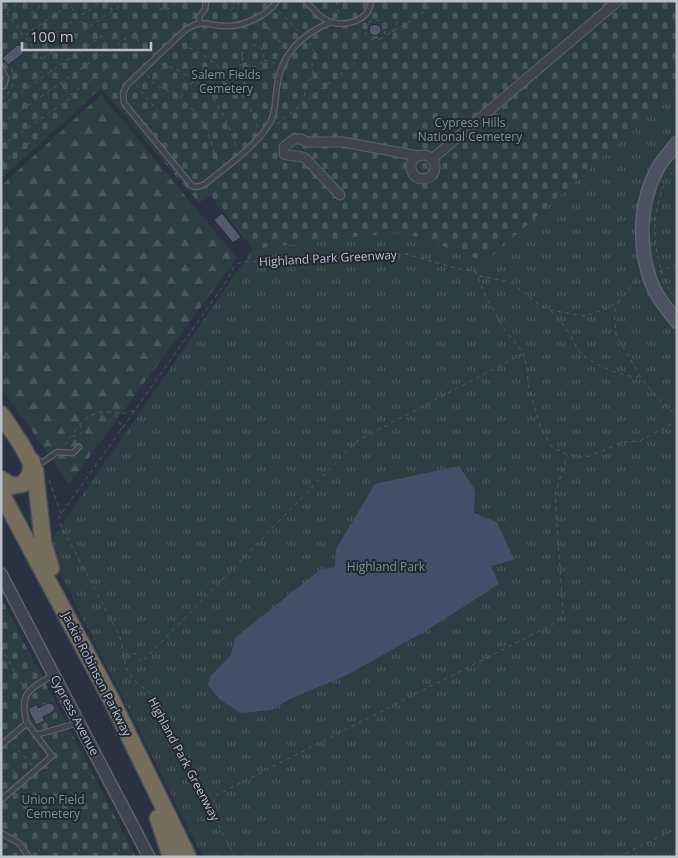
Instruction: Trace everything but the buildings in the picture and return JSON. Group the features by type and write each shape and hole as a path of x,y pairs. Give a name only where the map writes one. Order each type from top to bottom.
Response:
{"highway":[{"path":"1,414 32,461 36,476 41,533 45,551 77,633"},
{"path":"1,479 16,487 23,484 30,475 32,461"},
{"name":"Jackie Robinson Parkway","path":"1,493 77,633 188,857"},
{"name":"Jackie Robinson Parkway","path":"1,514 66,631 177,857"},
{"path":"158,818 172,857"}],"main road":[{"path":"677,143 658,168 646,199 641,237 649,277 661,301 677,322"}],"street":[{"path":"432,159 618,1"},
{"path":"340,195 306,158 300,155 289,156 284,154 284,147 294,139 301,139 307,142 343,142 418,156 425,155 432,159 435,166 432,174 426,179 418,178 412,173 410,165 414,158 418,156"},
{"name":"Cypress Avenue","path":"1,574 148,857"}],"lane":[{"path":"200,24 199,17 205,10 206,1"},
{"path":"306,1 319,15 331,22 348,24 364,16 371,6 371,1"},
{"path":"276,2 260,16 244,23 225,26 209,23 194,24 174,40 143,70 123,93 124,103 192,186 197,187 205,184 260,136 271,121 282,66 290,49 304,36 331,22"},
{"path":"1,68 6,78 4,85 1,87"},
{"path":"32,461 43,462 57,452 73,454 79,447"},
{"path":"1,800 52,756 27,723 23,710 24,700 32,687 54,675"},
{"path":"1,745 27,723"},
{"path":"36,735 79,723"},
{"path":"1,833 19,843 28,856"}],"path":[{"path":"6,12 21,1"},
{"path":"31,13 48,1"},
{"path":"67,1 86,29"},
{"path":"24,35 75,1"},
{"path":"55,33 102,1"},
{"path":"106,1 113,11"},
{"path":"43,59 128,1"},
{"path":"156,1 163,12 180,1"},
{"path":"232,1 236,6"},
{"path":"231,10 241,1"},
{"path":"336,1 341,23"},
{"path":"380,39 385,33 385,26 377,20 371,21 365,28 366,35 371,40 380,39 428,10 436,1"},
{"path":"276,2 288,22 309,41 316,56 312,60 313,74 308,82 302,105"},
{"path":"1,6 70,95"},
{"path":"260,16 276,38 290,49"},
{"path":"392,32 399,18"},
{"path":"117,45 134,35 141,45"},
{"path":"1,106 102,36"},
{"path":"174,40 208,58 229,76 250,108 260,136 357,61"},
{"path":"253,44 261,47 264,54 263,60 261,64 255,67 248,66 244,63 242,53 246,46 253,44"},
{"path":"1,124 107,52"},
{"path":"263,60 282,66"},
{"path":"153,61 174,69 194,80 205,90 221,109 239,155"},
{"path":"222,83 244,63"},
{"path":"1,146 71,98 70,95 110,66"},
{"path":"143,70 155,85 169,90 180,98 203,121 219,163"},
{"path":"133,80 158,111"},
{"path":"180,98 194,80"},
{"path":"1,159 2,162 40,136"},
{"path":"677,165 665,184 659,202 655,242 661,272 677,302"},
{"name":"Highland Park Greenway","path":"235,857 150,693 128,672 122,642 118,633 59,522 62,515 239,262 406,254 470,270 476,272 478,276"},
{"path":"661,272 677,266"},
{"path":"636,282 619,301 609,308 584,316 551,310 541,306 510,282 478,276 486,297 506,332 519,347 526,364 529,389 540,429 552,447 567,454 581,457 590,456 623,442 640,441 677,421"},
{"path":"619,301 614,313 616,335 641,378 661,402 677,416"},
{"path":"551,310 572,337 578,350 586,357 599,365 630,377 641,378"},
{"path":"124,654 136,654 142,662 357,441 522,354"},
{"path":"57,452 80,424 92,415 101,412 126,413 137,409"},
{"path":"115,413 121,425 121,432"},
{"path":"71,436 81,435 80,424"},
{"path":"212,811 215,796 554,624 560,619 563,612 555,495 567,454"},
{"path":"47,476 62,515"},
{"path":"1,647 27,693"},
{"path":"1,659 2,662 8,659"},
{"path":"8,739 36,770"},
{"path":"1,758 22,782"},
{"path":"618,857 677,828"}],"green space":[{"path":"1,1 677,1 677,91 486,262 402,232 253,249 210,195 199,203 101,88 1,179"},
{"name":"Highland Park","path":"677,91 677,857 203,857 61,575 50,542 253,249 402,232 486,262"},
{"path":"101,95 237,258 69,484 1,387 1,186"},
{"name":"Union Field Cemetery","path":"1,598 136,857 1,857"}],"water":[{"path":"459,466 475,490 474,513 497,522 514,560 491,566 499,584 429,629 347,675 290,699 271,710 241,713 220,700 208,685 210,677 231,655 235,638 320,570 335,567 336,549 375,484"}],"park label":[{"name":"Salem Fields Cemetery","path":"226,81"},
{"name":"Cypress Hills National Cemetery","path":"470,129"}]}
